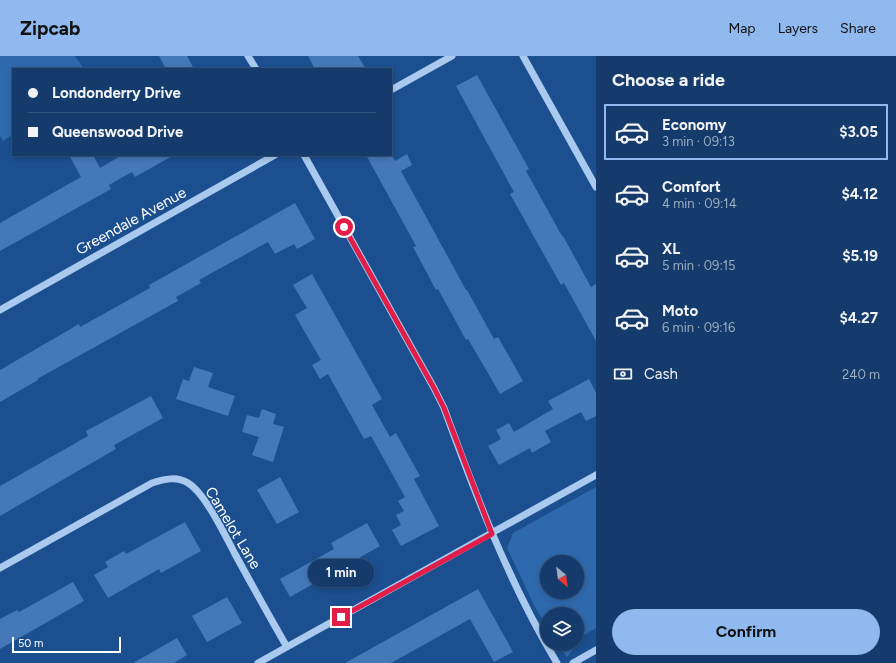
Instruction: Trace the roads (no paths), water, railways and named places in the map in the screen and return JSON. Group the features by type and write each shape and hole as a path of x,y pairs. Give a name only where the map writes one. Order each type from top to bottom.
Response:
{"street":[{"path":"248,56 255,68"},
{"path":"392,89 452,56"},
{"path":"523,56 596,187"},
{"name":"Greendale Avenue","path":"0,310 273,156"},
{"path":"305,156 444,408 492,534 526,609 557,663"},
{"path":"258,663 596,475"},
{"name":"Camelot Lane","path":"0,568 152,483 164,479 176,479 187,482 196,490 215,518 287,647"},
{"path":"573,663 596,650"}]}
